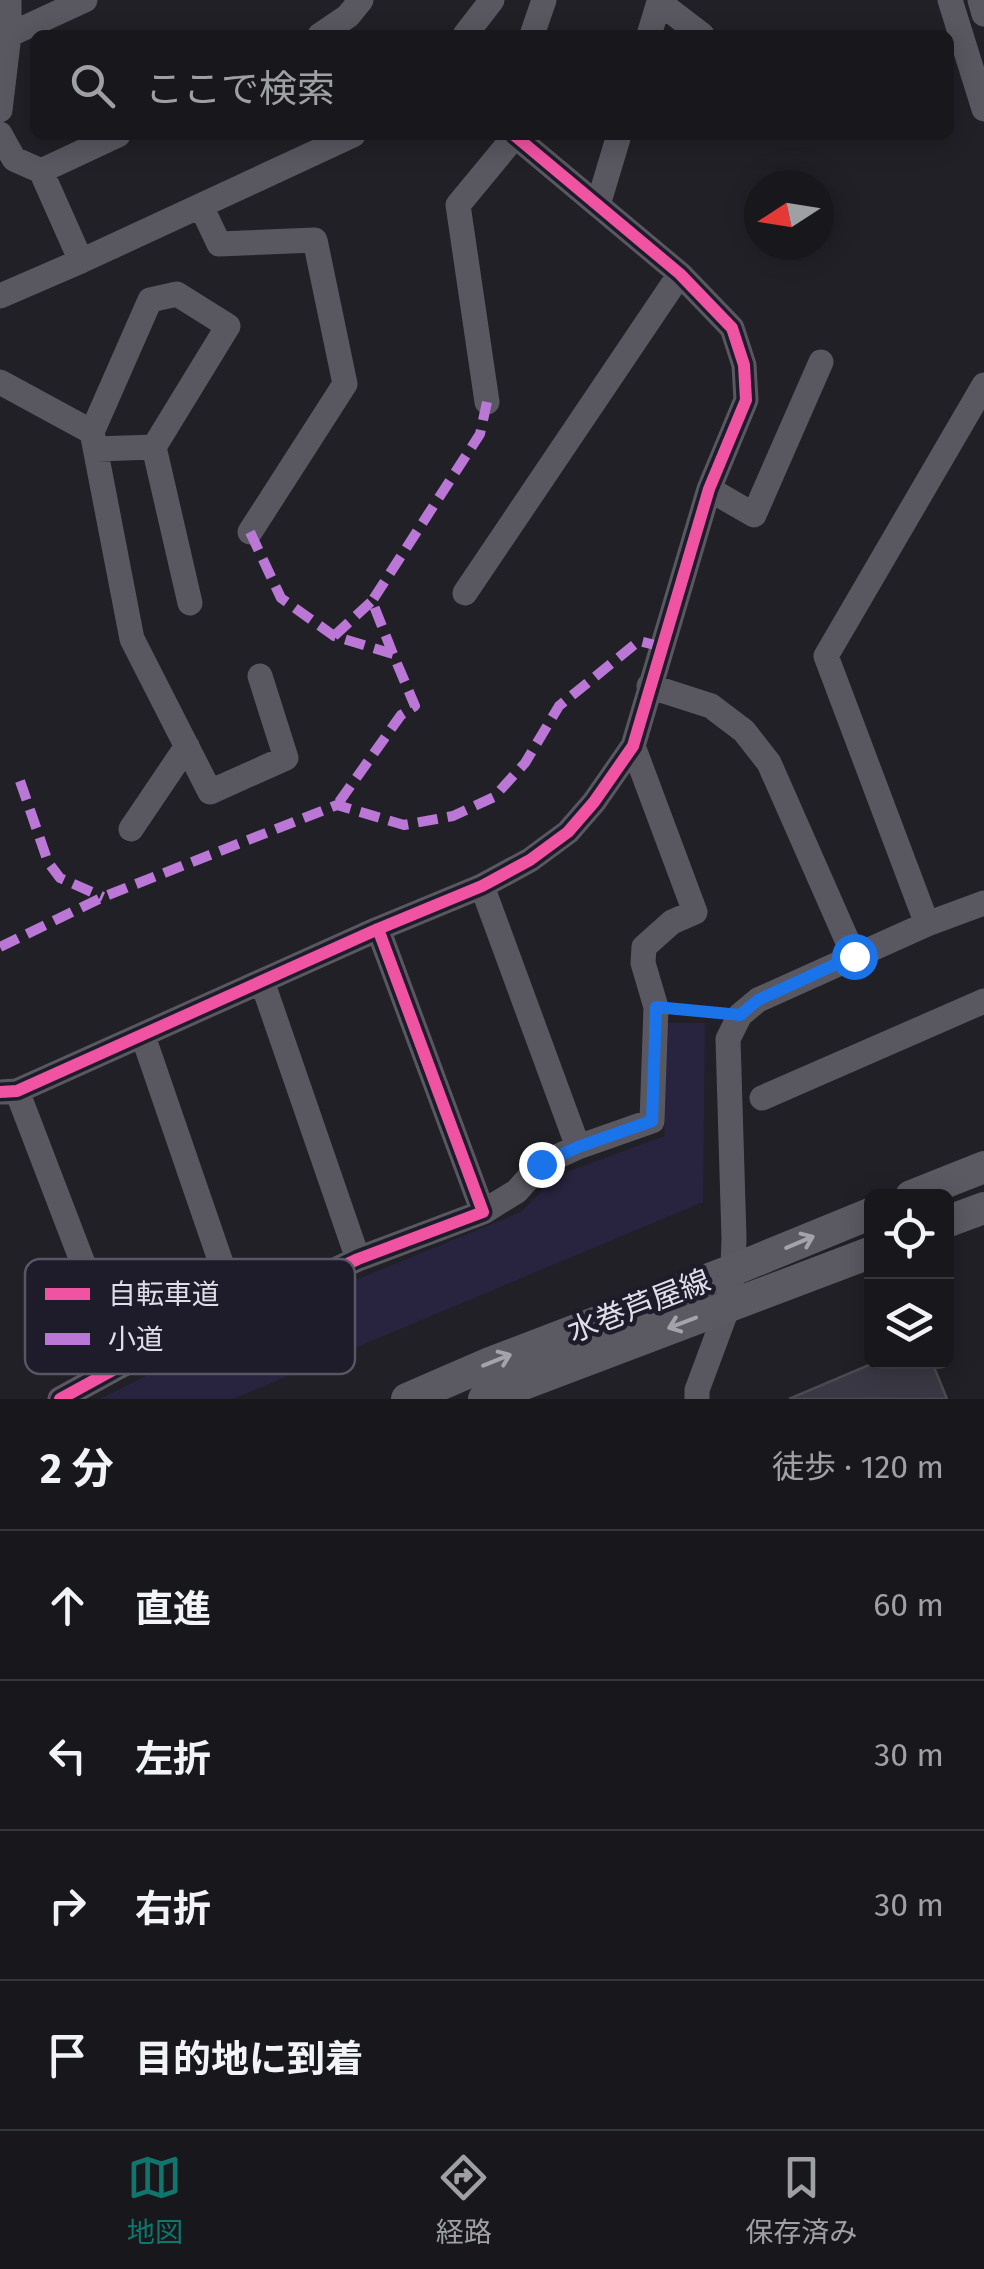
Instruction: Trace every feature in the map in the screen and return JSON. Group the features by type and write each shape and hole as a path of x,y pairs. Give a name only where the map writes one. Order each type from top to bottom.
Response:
{"main road":[{"path":"929,1189 984,1167"},
{"path":"954,1219 984,1208"},
{"name":"水巻芦屋線","path":"408,1399 864,1216"},
{"name":"水巻芦屋線","path":"484,1399 864,1255"}],"street":[{"path":"0,110 9,0"},
{"path":"9,35 85,0"},
{"path":"327,30 348,16 360,0"},
{"path":"469,30 492,0"},
{"path":"534,30 544,0"},
{"path":"950,0 984,109"},
{"path":"980,0 984,14"},
{"path":"651,30 659,2 695,30"},
{"path":"0,134 14,159 41,172 81,261"},
{"path":"41,172 108,140"},
{"path":"0,296 342,140"},
{"path":"487,402 458,205 512,140"},
{"path":"78,1259 8,1092 482,886 530,860 568,832 632,746 709,490 746,400 744,365 732,328 680,274 520,140"},
{"path":"598,205 618,140"},
{"path":"201,206 219,244 315,240 345,384 250,532"},
{"path":"465,594 680,274"},
{"path":"190,603 154,447 228,326 177,294 150,300 94,441 132,639 210,792 286,758 260,676"},
{"path":"709,490 754,515 822,362"},
{"path":"0,382 94,441 154,447"},
{"path":"927,924 826,656 984,385"},
{"path":"649,686 710,706 744,731 769,763 854,956"},
{"path":"131,829 187,746"},
{"path":"355,1260 483,1212 517,1191 541,1164 652,1121 656,1007 643,964 644,947 672,922 695,912 632,746"},
{"path":"482,886 578,1147"},
{"path":"692,1396 729,1304 734,1238 728,1039 740,1015 758,1000 854,956 984,904"},
{"path":"378,929 483,1212"},
{"path":"262,981 358,1259"},
{"path":"762,1098 984,1001"},
{"path":"143,1036 220,1259"},
{"path":"60,1399 106,1374"}],"path":[{"path":"656,1007 740,1015"}],"shaded area":[{"path":"667,1023 705,1023 703,1202 355,1348 355,1280 521,1212 556,1176 664,1136"},
{"path":"150,1374 293,1374 233,1399 100,1399"}],"building":[{"path":"864,1367 935,1369 947,1399 789,1399"}],"marked path":[{"path":"393,654 372,601 480,434 487,402"},
{"path":"250,532 281,598 334,636 393,654 415,706 401,715 337,805"},
{"path":"334,636 372,601"},
{"path":"0,947 103,897 337,805 404,825 453,816 494,797 525,763 559,706 639,641 663,647"},
{"path":"20,781 48,862 60,878 103,897"}],"cycle path":[{"path":"0,1092 17,1091 482,886 530,860 568,832 633,746 709,489 746,400 744,365 732,328 680,274 520,140"},
{"path":"355,1260 483,1212 378,929"},
{"path":"60,1399 106,1374"}],"route":[{"path":"541,1164 652,1121 656,1007 740,1015 758,1000 854,956"}]}
